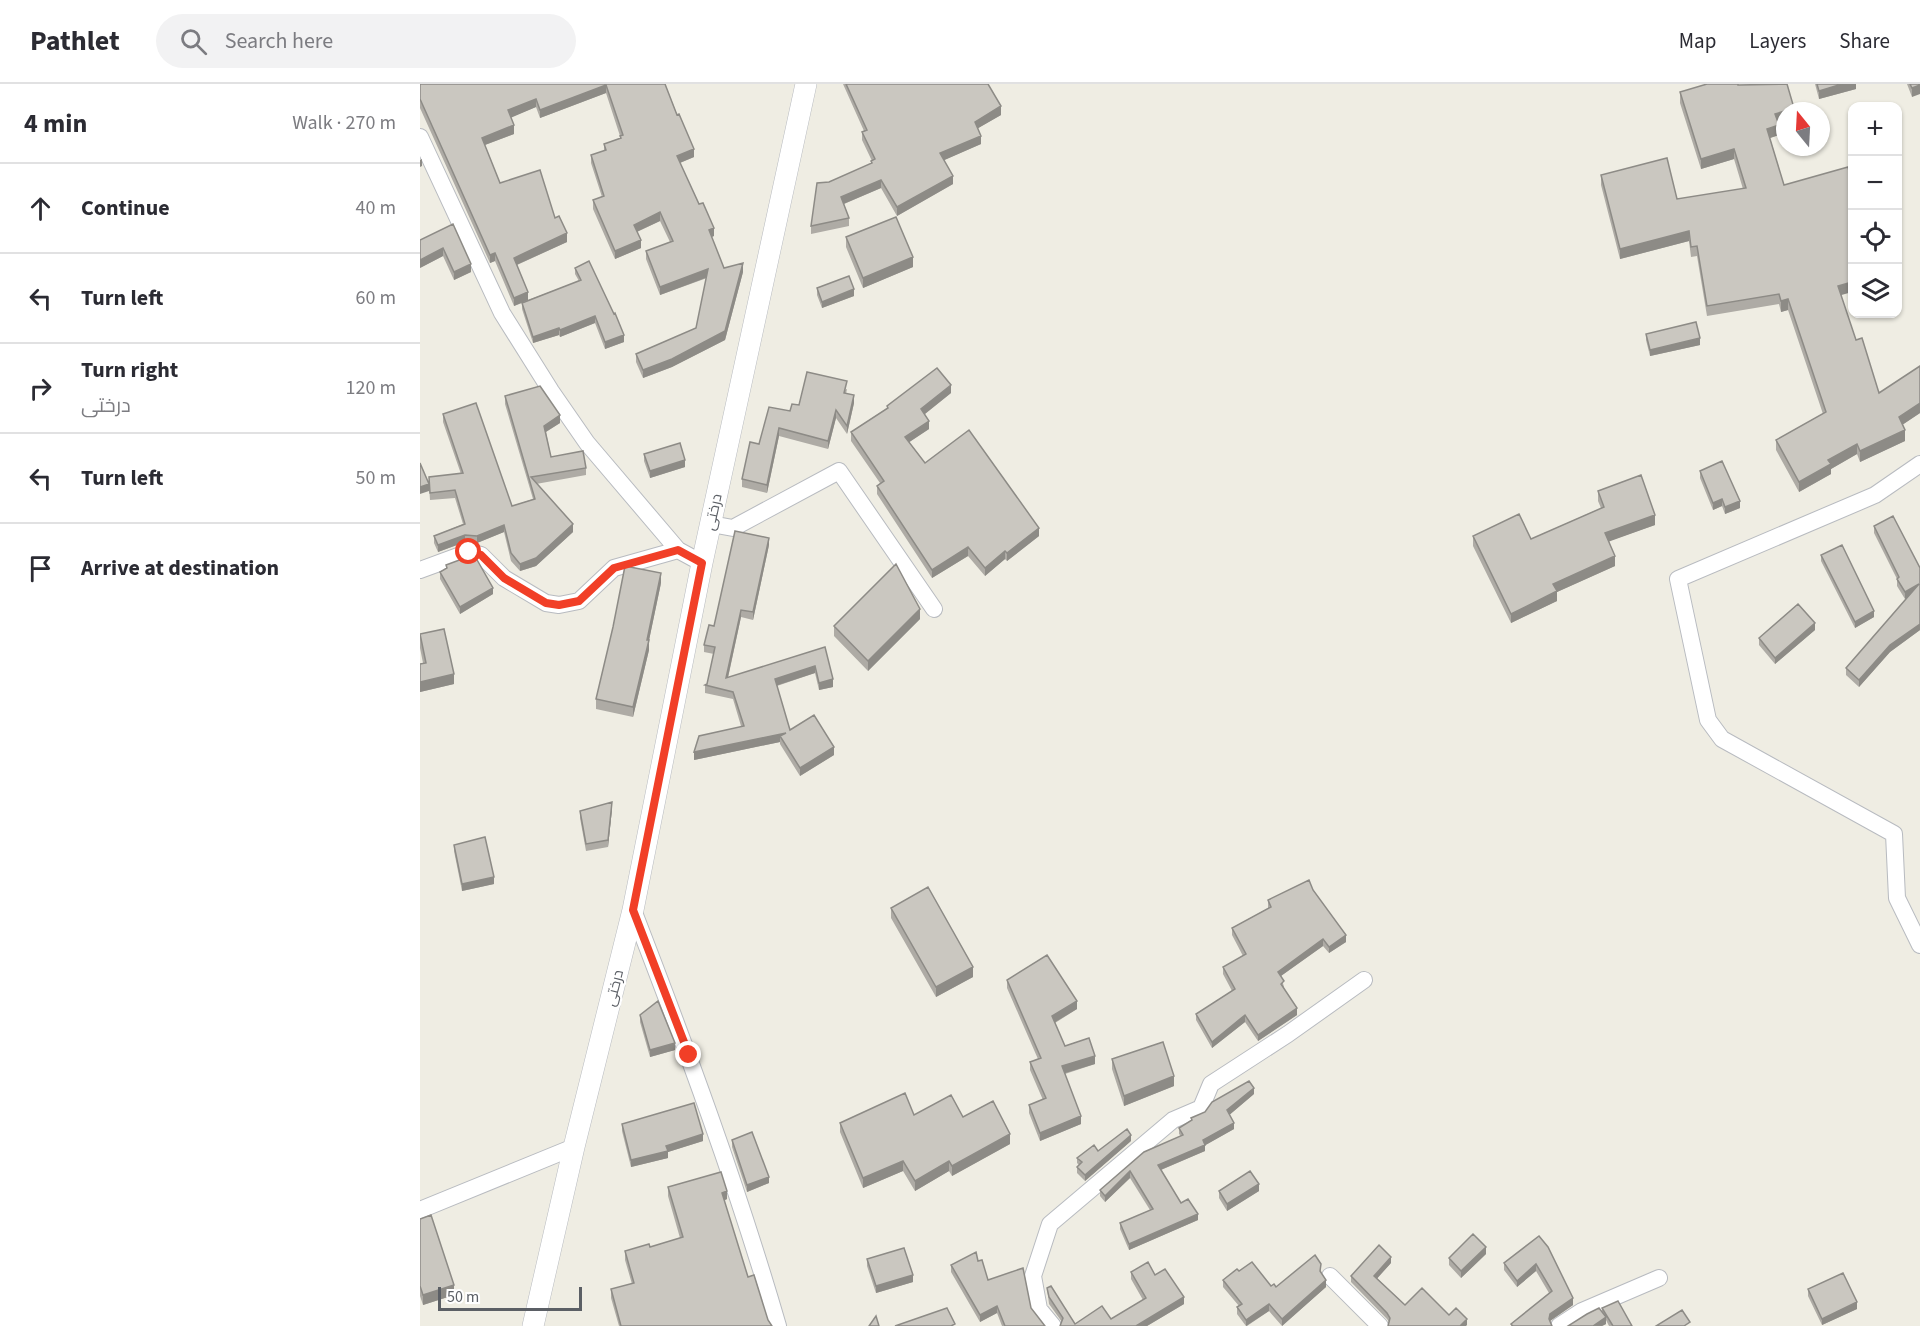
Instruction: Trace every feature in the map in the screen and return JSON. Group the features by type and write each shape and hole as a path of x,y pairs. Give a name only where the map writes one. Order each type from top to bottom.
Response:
{"street":[{"name":"درختی","path":"533,1326 574,1147 633,910 702,563 806,84"},
{"path":"420,137 502,313 587,443 678,550 702,563"},
{"path":"1920,464 1875,495 1677,579 1708,720 1722,739 1894,834 1897,898 1920,945"},
{"path":"711,524 734,528 839,471 934,609"},
{"path":"420,570 469,552 475,553 481,555 504,578 546,603 559,605 579,601 614,568 678,550"},
{"path":"633,910 689,1055 752,1236 778,1326"},
{"path":"1053,1326 1039,1309 1033,1276 1050,1224 1173,1120 1201,1108 1211,1084 1288,1034 1364,980"},
{"path":"420,1210 574,1147"},
{"path":"1330,1276 1380,1326"},
{"path":"1559,1326 1582,1311 1659,1278"}],"building":[{"path":"420,84 665,84 694,149 677,156 699,204 703,203 714,228 709,230 724,268 743,263 725,331 672,359 643,370 636,354 696,328 708,269 660,287 646,251 673,241 660,212 634,225 641,240 615,251 593,200 604,196 591,155 606,150 604,144 621,138 620,136 623,135 606,85 540,110 536,99 508,110 514,125 482,138 500,183 540,170 555,218 559,216 567,233 514,258 528,292 514,298 495,253 490,255 420,99"},
{"path":"846,84 988,84 1001,106 975,122 981,136 940,153 953,176 897,207 881,180 841,197 849,218 811,226 817,183 829,182 872,163 871,161 875,159 862,132 867,130"},
{"path":"1707,84 1787,84 1792,102 1776,102 1776,126 1767,129 1784,185 1848,167 1848,283 1838,286 1856,340 1862,338 1879,393 1920,366 1920,403 1899,417 1905,430 1860,451 1857,444 1828,460 1831,464 1799,482 1776,440 1826,412 1788,299 1781,301 1779,294 1707,306 1697,246 1691,247 1689,231 1620,249 1601,175 1667,158 1677,199 1746,188 1734,149 1701,159 1680,92"},
{"path":"1817,84 1842,84 1819,91"},
{"path":"1910,84 1920,84 1920,85 1912,88"},
{"path":"896,217 913,257 863,278 846,237"},
{"path":"453,224 471,264 454,272 443,248 420,260 420,240"},
{"path":"589,261 624,335 605,342 595,316 560,330 559,328 533,337 522,303 581,280 575,268"},
{"path":"849,276 854,289 822,302 817,288"},
{"path":"1696,322 1700,338 1650,350 1646,334"},
{"path":"937,368 951,385 921,409 929,421 905,437 925,463 969,430 1039,528 985,568 968,547 932,570 877,486 884,481 851,432 888,408 887,406"},
{"path":"807,372 847,381 844,393 854,395 847,426 836,410 828,441 779,428 767,485 742,479 750,442 759,444 769,407 790,411 792,404 799,405"},
{"path":"540,386 560,415 544,426 551,457 583,451 586,468 531,477 573,524 536,558 520,564 511,553 504,525 477,536 465,535 438,545 434,536 465,524 455,490 430,493 429,477 463,473 443,414 476,403 512,506 535,499 505,396"},
{"path":"680,443 685,460 650,471 644,454"},
{"path":"1722,461 1740,501 1725,507 1722,499 1713,503 1700,471"},
{"path":"420,463 429,484 420,487"},
{"path":"1641,475 1655,515 1605,533 1615,556 1553,584 1557,591 1511,614 1473,536 1519,514 1531,539 1604,507 1598,491"},
{"path":"1893,516 1920,568 1920,624 1890,645 1859,680 1846,668 1919,584 1905,592 1874,526"},
{"path":"735,531 769,538 753,612 741,610 726,678 825,647 833,679 819,683 815,666 775,679 790,730 814,715 834,747 800,768 780,736 786,733 694,752 699,736 744,726 733,692 705,685 715,647 704,645 709,625 714,626"},
{"path":"1842,545 1874,611 1855,622 1821,555"},
{"path":"470,556 476,558 493,588 460,607 440,572 447,568 446,565"},
{"path":"896,564 920,609 868,661 834,626"},
{"path":"625,566 661,573 647,640 649,640 633,707 596,699"},
{"path":"1798,604 1815,623 1775,658 1759,638"},
{"path":"444,629 454,674 420,682 420,664 426,663 420,634"},
{"path":"612,802 608,840 586,844 580,811"},
{"path":"485,837 494,877 462,884 454,845"},
{"path":"1309,880 1313,890 1346,935 1329,947 1323,939 1278,972 1284,981 1281,984 1297,1008 1258,1035 1245,1015 1212,1042 1196,1014 1235,989 1223,967 1246,954 1232,928 1271,907 1268,900"},
{"path":"928,887 973,967 936,987 891,908"},
{"path":"1047,955 1077,1001 1052,1016 1065,1046 1089,1038 1095,1056 1062,1066 1081,1116 1040,1133 1029,1105 1046,1098 1030,1062 1041,1058 1007,980"},
{"path":"658,1001 675,1043 650,1050 640,1015"},
{"path":"1163,1042 1174,1076 1124,1096 1112,1059"},
{"path":"1249,1081 1254,1088 1227,1110 1234,1123 1203,1140 1205,1145 1158,1165 1181,1203 1188,1199 1198,1214 1129,1244 1120,1223 1153,1209 1130,1171 1105,1196 1100,1190 1144,1152 1183,1135 1179,1128 1192,1120 1191,1118 1205,1112 1212,1102"},
{"path":"905,1093 914,1115 951,1095 963,1117 993,1101 1010,1134 952,1166 949,1161 915,1181 903,1161 863,1178 840,1123"},
{"path":"694,1103 703,1134 666,1146 668,1151 631,1160 622,1124"},
{"path":"1127,1129 1131,1135 1085,1175 1077,1167 1082,1162 1077,1158 1094,1145 1098,1151"},
{"path":"752,1132 769,1177 747,1185 732,1140"},
{"path":"1250,1171 1259,1184 1227,1204 1219,1191"},
{"path":"721,1172 727,1191 722,1193 748,1277 754,1275 772,1326 621,1326 611,1289 634,1283 625,1251 649,1244 650,1247 683,1237 668,1187"},
{"path":"431,1215 454,1285 423,1295 420,1286 420,1219"},
{"path":"1473,1234 1486,1247 1461,1271 1449,1258"},
{"path":"1539,1236 1548,1247 1573,1298 1550,1314 1549,1319 1552,1326 1513,1326 1511,1324 1552,1291 1536,1264 1517,1281 1504,1263"},
{"path":"1379,1245 1391,1257 1374,1276 1405,1305 1422,1288 1449,1315 1456,1308 1467,1319 1460,1326 1388,1326 1390,1318 1387,1313 1351,1276"},
{"path":"904,1248 913,1275 876,1286 867,1259"},
{"path":"976,1252 978,1261 982,1260 988,1280 1023,1268 1031,1308 1045,1326 1005,1326 997,1306 980,1315 951,1265"},
{"path":"1315,1255 1321,1264 1320,1271 1326,1280 1282,1319 1269,1304 1246,1320 1237,1307 1242,1304 1223,1280 1237,1269 1239,1271 1252,1262 1271,1286 1274,1284 1276,1287"},
{"path":"1148,1262 1155,1275 1165,1269 1184,1297 1136,1326 1060,1326 1063,1318 1049,1297 1047,1288 1051,1286 1075,1324 1102,1306 1111,1319 1146,1298 1131,1272"},
{"path":"1843,1273 1857,1302 1822,1319 1808,1289"},
{"path":"1618,1301 1632,1326 1613,1326 1602,1308"},
{"path":"947,1308 955,1324 951,1326 895,1326"},
{"path":"1599,1308 1606,1317 1593,1326 1568,1326 1587,1314"},
{"path":"1682,1310 1690,1322 1684,1326 1656,1326"},
{"path":"876,1316 879,1326 869,1326"}],"route":[{"path":"469,552 481,555 504,578 546,603 559,605 579,601 614,568 678,550 702,563 633,910 689,1055"}]}
